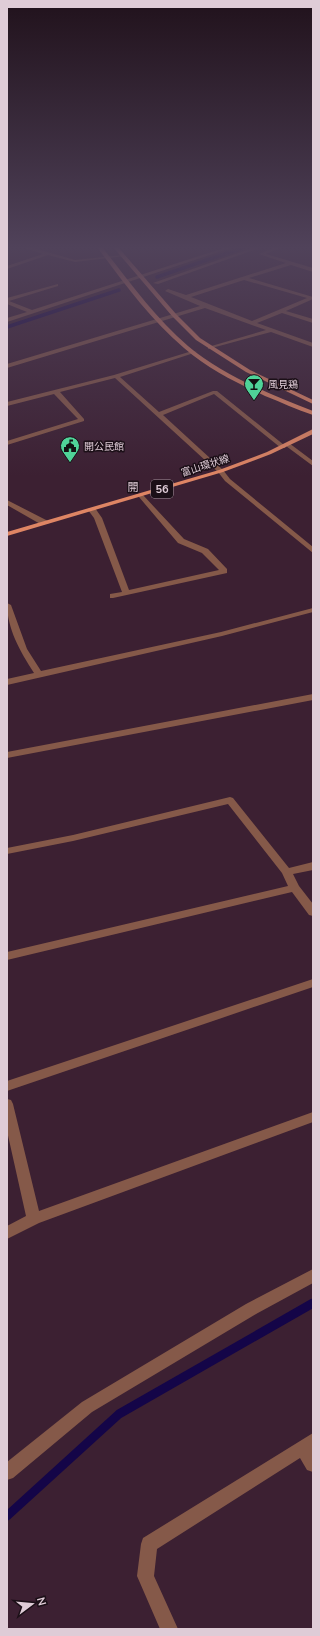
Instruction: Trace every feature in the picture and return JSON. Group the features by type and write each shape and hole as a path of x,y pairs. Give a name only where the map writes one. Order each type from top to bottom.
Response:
{"main road":[{"path":"162,323 173,335 194,352 244,382 313,413"},
{"path":"182,323 193,335 210,348 248,371 313,402"},
{"name":"富山環状線","path":"7,534 141,496 221,471 269,454 313,431"}],"street":[{"path":"7,366 148,323"},
{"path":"253,323 312,345"},
{"path":"210,348 271,330"},
{"path":"7,404 116,376 194,352"},
{"path":"116,376 221,471 227,480 309,544 313,551"},
{"path":"7,443 82,420 55,391"},
{"path":"159,414 215,392 285,445 313,464"},
{"path":"113,596 224,571 206,551 182,541 141,496"},
{"path":"7,502 44,523"},
{"path":"92,510 98,518 126,593"},
{"path":"7,605 23,649 39,674"},
{"path":"7,682 222,634 313,610"},
{"path":"7,755 313,697"},
{"path":"7,851 73,838 230,800 287,872 294,888 313,912"},
{"path":"287,872 313,866"},
{"path":"7,956 294,888"},
{"path":"7,1086 313,983"},
{"path":"7,1104 34,1218"},
{"path":"7,1233 34,1218 313,1117"},
{"path":"7,1472 88,1407 251,1309 313,1276"},
{"path":"169,1629 145,1576 149,1544 308,1445 313,1464"}],"waterway":[{"path":"7,327 18,323"},
{"path":"7,1516 119,1414 313,1303"}],"place":[{"name":"風見鶏","path":"254,401"},
{"name":"開公民館","path":"70,463"}],"district":[{"name":"開","path":"133,487"}]}
